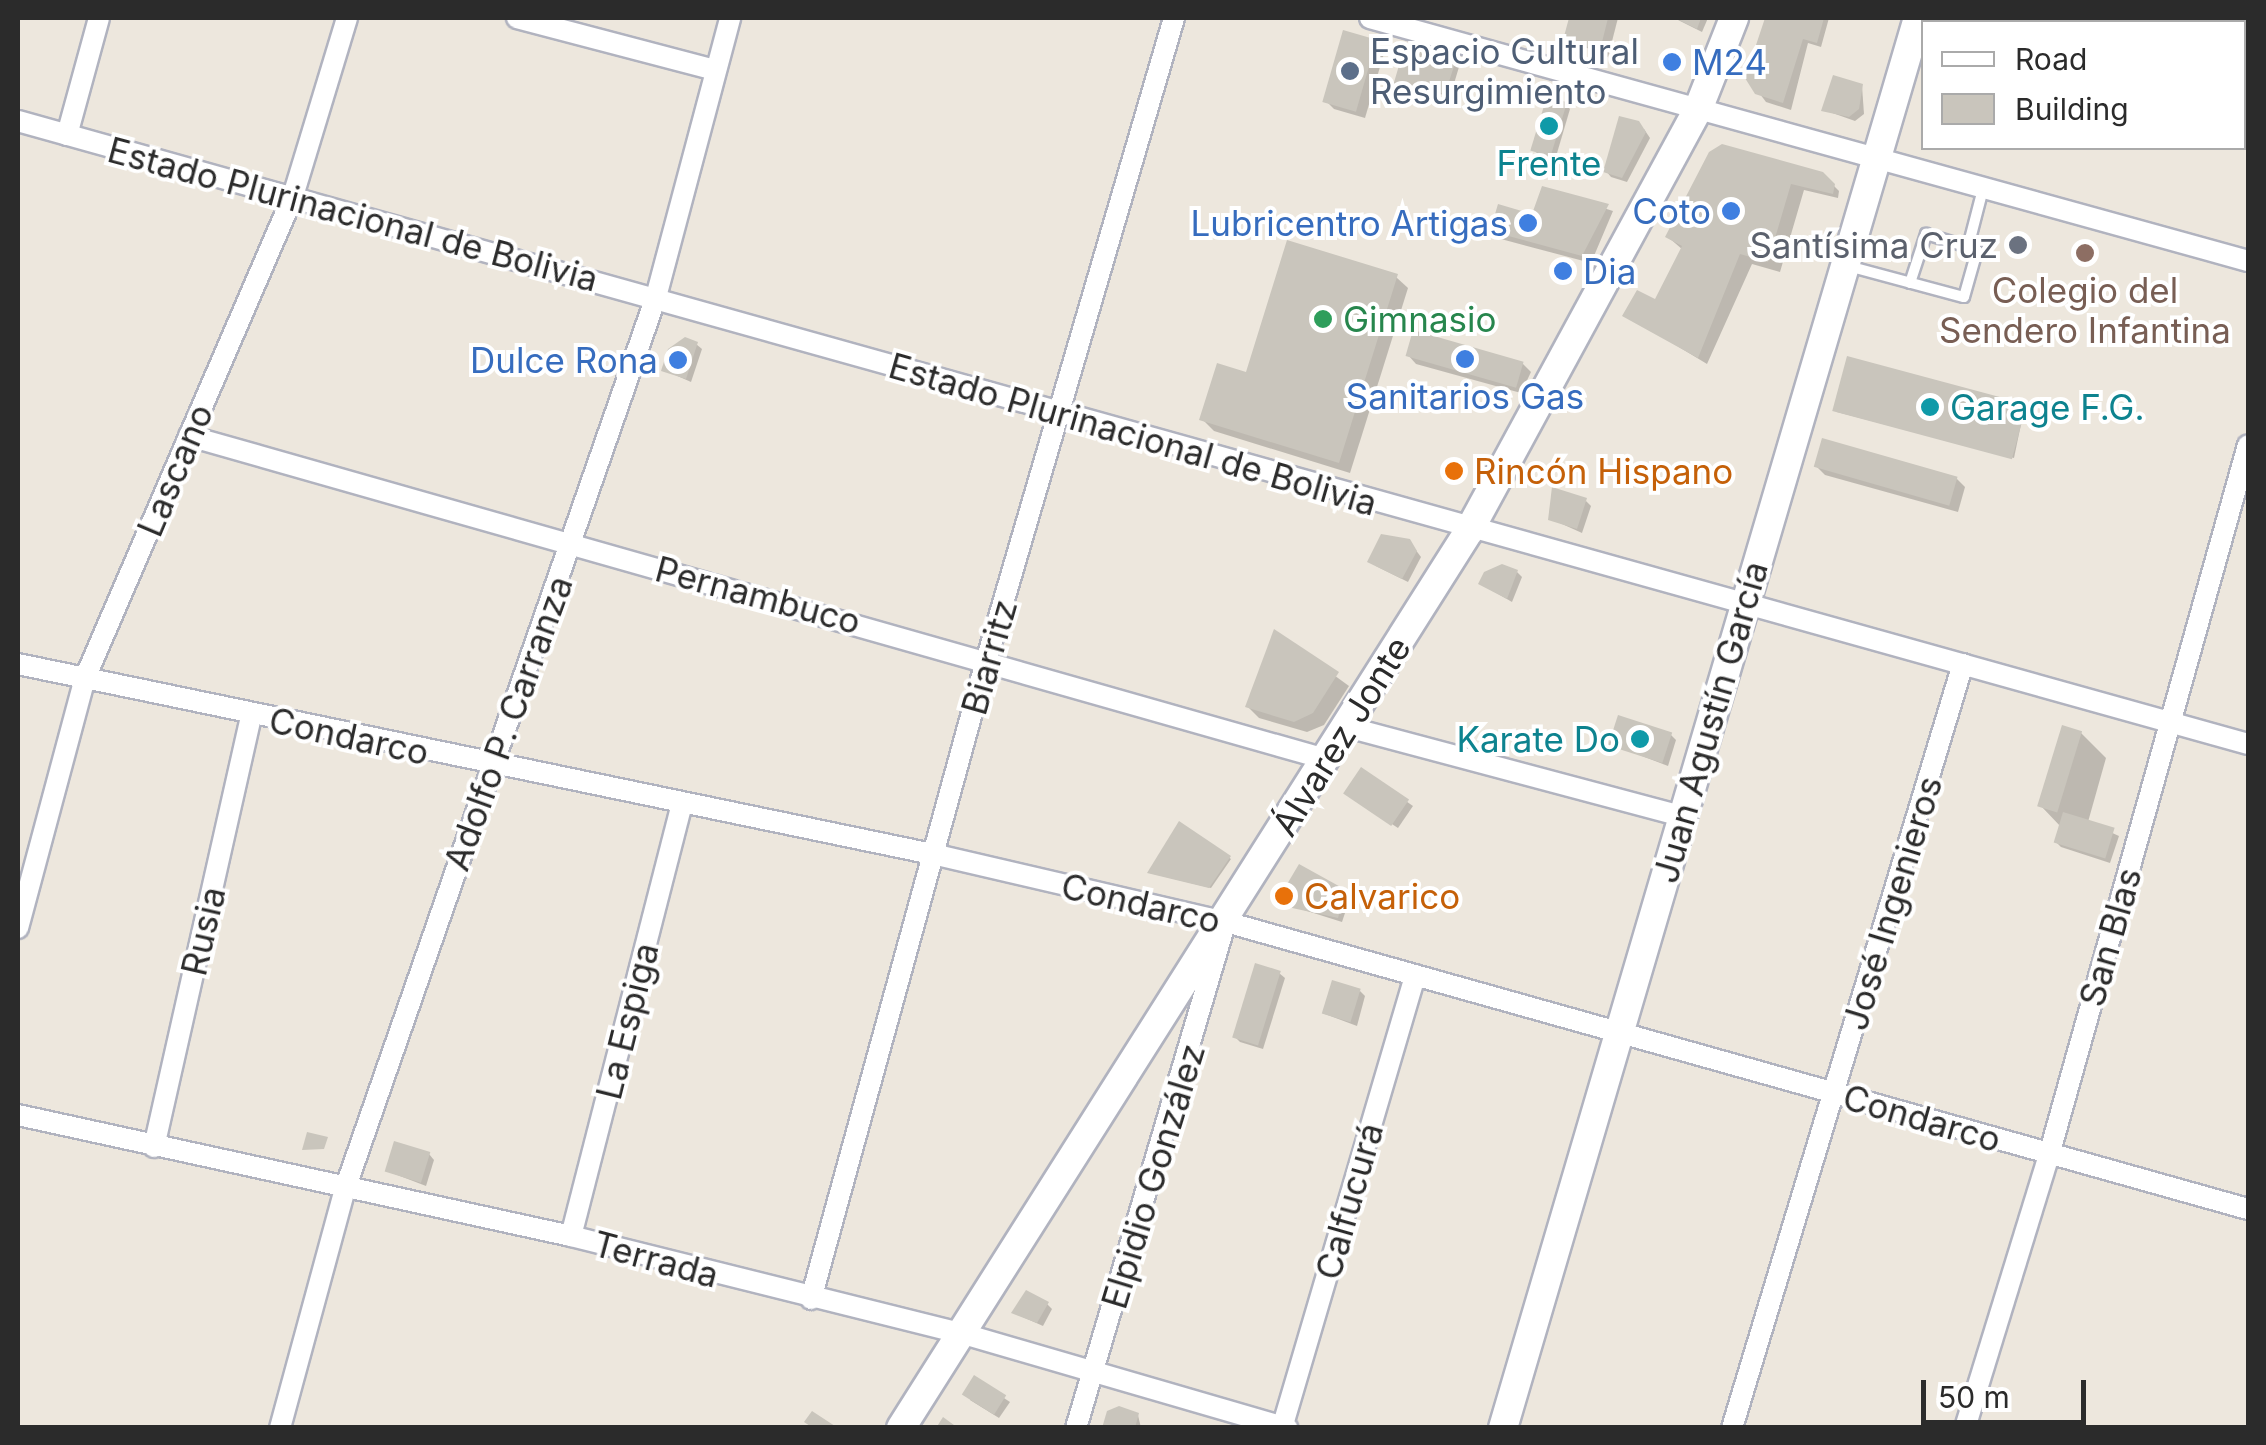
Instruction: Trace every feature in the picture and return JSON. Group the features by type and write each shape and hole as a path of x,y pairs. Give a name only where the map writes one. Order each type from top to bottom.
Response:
{"street":[{"path":"67,135 98,18"},
{"name":"Lascano","path":"18,928 85,678 293,196 347,18"},
{"path":"517,18 715,70"},
{"name":"Adolfo P. Carranza","path":"280,1428 345,1189 489,765 573,545 656,298 730,18"},
{"name":"Biarritz","path":"811,1299 937,855 988,658 1174,18"},
{"path":"1370,18 1985,184 2248,261"},
{"name":"Álvarez Jonte","path":"901,1428 1226,922 1469,531 1699,107 1734,18"},
{"name":"Juan Agustín García","path":"1503,1428 1918,18"},
{"name":"Estado Plurinacional de Bolivia","path":"22,128 67,135 293,196 1469,531 2248,744"},
{"name":"Pernambuco","path":"190,436 988,658 1325,759"},
{"name":"San Blas","path":"1965,1428 2049,1155 2248,445"},
{"name":"Condarco","path":"18,664 489,765 937,855 1226,922 2248,1209"},
{"name":"José Ingenieros","path":"1732,1428 1963,664"},
{"name":"Rusia","path":"154,1147 252,715"},
{"path":"1347,728 1682,816"},
{"name":"La Espiga","path":"571,1236 682,805"},
{"name":"Elpidio González","path":"1076,1428 1226,922"},
{"name":"Calfucurá","path":"1285,1427 1415,974"},
{"name":"Terrada","path":"18,1115 571,1236 811,1299 960,1333 1285,1427"}],"lane":[{"path":"1968,247 1985,184"},
{"path":"1847,266 1964,298 1977,250 1926,234 1910,283"}],"building":[{"path":"1569,18 1608,18 1600,50 1563,40"},
{"path":"1675,18 1701,18 1697,29"},
{"path":"1765,18 1824,18 1817,43 1803,39 1783,103 1755,94 1745,78"},
{"name":"Espacio Cultural Resurgimiento","path":"1343,30 1377,40 1356,112 1322,102"},
{"path":"1405,45 1456,60 1445,94 1422,87 1416,104 1390,96"},
{"path":"1833,75 1863,84 1859,109 1849,117 1821,111"},
{"name":"Frente","path":"1547,96 1567,102 1550,157 1530,151"},
{"path":"1619,116 1639,121 1646,132 1622,178 1603,172"},
{"name":"Coto","path":"1722,144 1823,172 1835,184 1833,194 1791,184 1768,262 1740,254 1698,358 1622,316 1637,290 1655,299 1682,246 1665,237 1709,152"},
{"path":"1542,186 1609,204 1582,256 1490,231 1498,204 1532,214"},
{"name":"Gimnasio","path":"1287,240 1398,274 1339,463 1199,420 1217,363 1246,372"},
{"name":"Sanitarios Gas","path":"1413,330 1524,362 1516,388 1406,356"},
{"name":"Dulce Rona","path":"685,337 698,342 686,379 661,371 668,349"},
{"name":"Garage F.G.","path":"1847,356 2027,404 2012,459 1832,411"},
{"path":"1822,438 1958,477 1949,506 1814,467"},
{"path":"1552,487 1587,498 1577,529 1548,520"},
{"path":"1381,534 1410,539 1417,551 1402,579 1367,562"},
{"path":"1502,564 1518,570 1507,599 1478,584 1484,572"},
{"path":"1274,629 1339,672 1313,713 1294,722 1245,707"},
{"name":"Karate Do","path":"1618,715 1672,733 1662,763 1608,745"},
{"path":"2062,725 2082,731 2057,812 2037,806"},
{"path":"1361,767 1409,799 1391,826 1343,794"},
{"path":"2063,812 2115,828 2105,858 2054,843"},
{"path":"1179,821 1231,856 1209,888 1147,873"},
{"path":"1299,864 1346,890 1338,918 1283,906 1280,896"},
{"path":"1255,963 1281,971 1258,1045 1232,1038"},
{"path":"1332,980 1361,989 1350,1022 1322,1013"},
{"path":"307,1132 328,1137 324,1149 302,1150"},
{"path":"394,1141 430,1152 421,1183 385,1172"},
{"path":"1026,1290 1049,1302 1037,1323 1011,1313"},
{"path":"974,1375 1006,1395 994,1415 962,1395"},
{"path":"1119,1406 1139,1413 1135,1428 1102,1428 1107,1411"},
{"path":"812,1411 838,1428 813,1428 804,1422"},
{"path":"943,1417 958,1428 936,1428"}],"place":[{"name":"M24","path":"1672,62"},
{"name":"Espacio Cultural Resurgimiento","path":"1350,71"},
{"name":"Frente","path":"1549,126"},
{"name":"Coto","path":"1731,211"},
{"name":"Lubricentro Artigas","path":"1528,223"},
{"name":"Santísima Cruz","path":"2018,245"},
{"name":"Colegio del Sendero Infantina","path":"2085,253"},
{"name":"Dia","path":"1563,271"},
{"name":"Gimnasio","path":"1323,319"},
{"name":"Sanitarios Gas","path":"1465,359"},
{"name":"Dulce Rona","path":"678,360"},
{"name":"Garage F.G.","path":"1930,407"},
{"name":"Rincón Hispano","path":"1454,471"},
{"name":"Karate Do","path":"1640,739"},
{"name":"Calvarico","path":"1284,896"}]}
